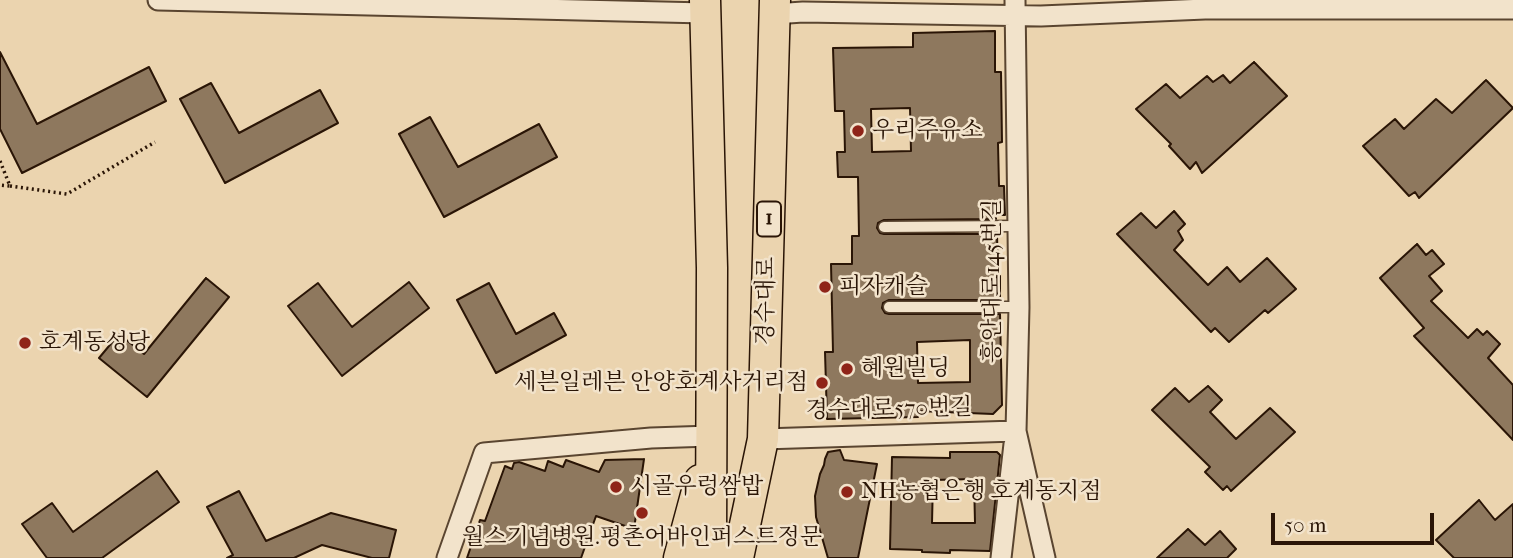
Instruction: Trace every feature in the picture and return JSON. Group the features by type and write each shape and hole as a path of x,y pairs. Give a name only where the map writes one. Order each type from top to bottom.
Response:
{"main road":[{"path":"705,7 712,268 711,542 708,558"},
{"name":"경수대로","path":"738,558 763,439 774,7"},
{"path":"679,558 710,436"},
{"path":"758,558 763,439"}],"street":[{"path":"158,0 705,7"},
{"path":"774,7 803,12 1015,7 1041,16 1382,4 1513,9"},
{"name":"흥안대로145번길","path":"1015,7 1019,307 1016,431 1045,558"},
{"path":"1001,558 1016,431"},
{"name":"경수대로570번길","path":"763,439 1016,431"},
{"path":"447,558 484,453 651,438 710,436"}],"lane":[{"path":"884,227 1017,226"},
{"path":"889,307 1019,307"}],"path":[{"path":"0,185 67,194 155,142"},
{"path":"0,161 10,186"}],"building":[{"path":"995,31 995,72 1001,72 1002,142 998,143 999,186 1004,186 1005,215 996,215 996,219 884,220 878,223 877,228 884,234 997,234 1000,300 889,300 883,303 882,308 889,314 1000,314 1002,405 993,414 918,411 918,417 827,419 825,352 833,352 831,264 852,264 852,236 859,236 858,177 838,177 837,152 845,152 844,111 835,111 833,48 913,47 913,33","holes":["910,108 911,151 872,152 871,109","970,340 970,382 918,383 917,342"]},
{"path":"0,52 37,124 149,67 166,101 22,173 0,129"},
{"path":"1254,62 1287,96 1202,173 1196,162 1190,169 1169,146 1171,144 1136,109 1166,84 1180,98 1207,76 1213,82 1223,75 1230,83"},
{"path":"1486,80 1513,108 1419,198 1415,192 1409,196 1363,146 1395,119 1404,129 1436,99 1452,113"},
{"path":"211,83 239,133 320,90 338,123 225,183 180,99"},
{"path":"430,117 458,167 539,124 557,157 444,217 399,134"},
{"path":"1174,211 1185,224 1178,231 1183,240 1174,250 1208,285 1227,267 1240,282 1267,258 1296,289 1268,313 1265,310 1229,342 1215,328 1211,332 1117,234 1141,213 1156,228"},
{"path":"1417,244 1426,255 1432,250 1444,264 1429,276 1442,291 1431,301 1468,338 1477,329 1483,335 1487,331 1500,344 1488,358 1513,385 1513,440 1414,336 1424,328 1380,278"},
{"path":"206,278 229,297 147,397 99,358 119,334 144,354"},
{"path":"409,282 429,308 342,376 288,306 318,283 352,327"},
{"path":"489,283 516,334 554,313 566,335 496,373 457,300"},
{"path":"1208,386 1222,400 1210,412 1236,439 1270,408 1295,432 1231,491 1227,486 1223,490 1205,472 1210,467 1152,410 1175,388 1189,402"},
{"name":"NH농협은행 호계동지점","path":"840,450 844,460 877,464 858,558 828,558 816,517 815,496 825,459 828,452"},
{"path":"950,452 997,452 1000,455 990,551 950,550 950,553 890,549 892,457 950,458","holes":["974,479 975,523 932,523 933,480"]},
{"path":"644,459 634,529 596,516 581,558 467,558 480,520 485,521 505,466 512,469 514,463 519,462 545,471 548,461 563,467 566,460 599,472 605,460"},
{"path":"157,471 179,502 102,558 47,558 22,524 52,503 73,532"},
{"path":"239,491 266,541 331,513 396,530 389,558 372,558 322,545 294,558 227,558 233,555 207,507"},
{"path":"1479,500 1495,520 1513,504 1513,558 1454,558 1436,540"},
{"path":"1188,529 1205,545 1220,531 1236,549 1227,558 1157,558"}],"place":[{"name":"우리주유소","path":"858,131"},
{"name":"피자캐슬","path":"825,287"},
{"name":"호계동성당","path":"25,343"},
{"name":"혜원빌딩","path":"847,369"},
{"name":"세븐일레븐 안양호계사거리점","path":"822,383"},
{"name":"시골우렁쌈밥","path":"616,487"},
{"name":"NH농협은행 호계동지점","path":"847,492"},
{"name":"월스기념병원.평촌어바인퍼스트정문","path":"642,513"}]}
